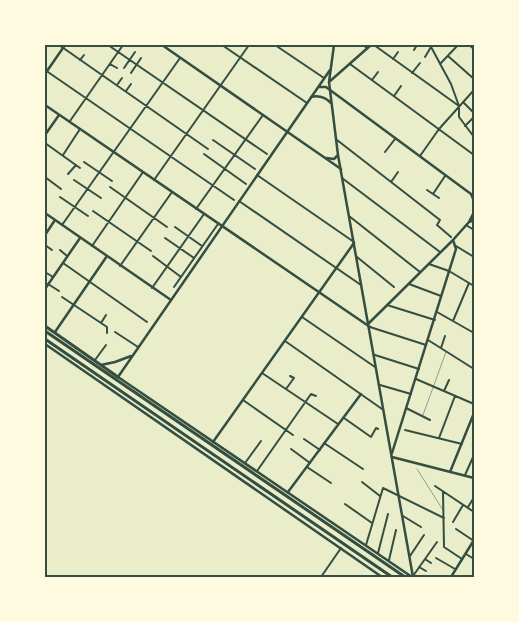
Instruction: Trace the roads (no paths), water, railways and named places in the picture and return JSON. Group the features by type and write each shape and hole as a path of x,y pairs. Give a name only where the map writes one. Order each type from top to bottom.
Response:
{"main road":[{"path":"45,326 101,364 117,378"},
{"path":"45,331 117,378 285,496 405,577"},
{"path":"45,339 391,577"},
{"path":"113,385 117,378"},
{"path":"342,543 346,537"}],"street":[{"path":"59,45 64,46 80,60 208,149"},
{"path":"108,45 267,154"},
{"path":"70,122 123,45"},
{"path":"162,45 341,169"},
{"path":"222,45 307,103"},
{"path":"154,180 249,45"},
{"path":"275,45 324,78"},
{"path":"330,45 334,46 329,82 338,155 413,577"},
{"path":"363,45 367,48"},
{"path":"329,82 372,45 458,106"},
{"path":"414,50 417,45"},
{"path":"469,45 474,49"},
{"path":"64,46 46,72 234,200"},
{"path":"424,56 431,46 451,84 458,106 459,117 474,137"},
{"path":"440,64 456,46"},
{"path":"124,68 135,52"},
{"path":"393,59 398,52"},
{"path":"80,60 84,54"},
{"path":"448,56 474,79"},
{"path":"62,225 180,57"},
{"path":"131,73 141,58"},
{"path":"412,73 420,63"},
{"path":"110,64 117,68"},
{"path":"350,64 474,154"},
{"path":"117,378 330,70"},
{"path":"372,80 378,72"},
{"path":"117,86 122,78"},
{"path":"126,91 131,84"},
{"path":"394,96 401,86"},
{"path":"318,88 326,87 472,195 474,201"},
{"path":"419,157 439,128 474,90"},
{"path":"311,97 323,97 332,104"},
{"path":"463,102 474,113"},
{"path":"45,105 370,327 426,345"},
{"path":"45,134 59,114"},
{"path":"196,209 263,115"},
{"path":"465,126 474,117"},
{"path":"63,155 80,129"},
{"path":"385,152 395,139"},
{"path":"213,140 255,169"},
{"path":"337,140 440,220 437,225 450,237"},
{"path":"45,143 80,168"},
{"path":"204,154 246,184"},
{"path":"326,158 334,159 338,155"},
{"path":"84,162 112,181"},
{"path":"68,174 76,164"},
{"path":"92,246 142,172"},
{"path":"391,182 398,172"},
{"path":"257,175 354,243"},
{"path":"433,194 445,176"},
{"path":"45,177 61,189"},
{"path":"342,178 440,252"},
{"path":"74,180 101,198"},
{"path":"110,187 167,227"},
{"path":"427,190 439,198"},
{"path":"120,266 172,192"},
{"path":"60,197 88,216"},
{"path":"239,201 362,286"},
{"path":"93,211 150,252"},
{"path":"369,323 399,291 409,284 453,240 469,222 474,212"},
{"path":"45,214 171,300"},
{"path":"152,288 204,214"},
{"path":"349,216 420,272"},
{"path":"45,235 55,220"},
{"path":"469,222 474,220"},
{"path":"174,287 218,224"},
{"path":"466,225 474,230"},
{"path":"175,227 202,246"},
{"path":"45,289 80,238"},
{"path":"165,238 194,258"},
{"path":"453,240 456,246 474,257"},
{"path":"354,243 212,443 245,463 413,577"},
{"path":"45,244 52,250"},
{"path":"392,455 456,246"},
{"path":"60,250 67,256"},
{"path":"54,332 107,256"},
{"path":"153,256 181,277"},
{"path":"357,258 394,287"},
{"path":"62,263 147,322"},
{"path":"429,263 449,271 474,286"},
{"path":"45,272 53,277"},
{"path":"453,321 469,283"},
{"path":"48,284 59,291"},
{"path":"409,284 441,296"},
{"path":"62,297 107,327 107,333"},
{"path":"387,305 434,320"},
{"path":"437,312 474,333"},
{"path":"101,323 106,315"},
{"path":"302,317 377,368"},
{"path":"115,332 138,347"},
{"path":"441,348 445,336"},
{"path":"428,340 474,369"},
{"path":"284,341 384,410"},
{"path":"45,344 382,577"},
{"path":"95,360 106,345"},
{"path":"375,355 419,370"},
{"path":"101,364 133,356"},
{"path":"262,373 338,424"},
{"path":"286,389 294,378 290,376"},
{"path":"416,379 474,404"},
{"path":"444,391 449,380"},
{"path":"380,385 411,394"},
{"path":"255,475 311,394 316,396"},
{"path":"285,496 361,394"},
{"path":"439,438 455,396"},
{"path":"243,400 293,435"},
{"path":"406,408 430,420"},
{"path":"450,472 474,414"},
{"path":"153,417 165,421"},
{"path":"344,418 371,437 376,428 378,429"},
{"path":"405,430 462,444"},
{"path":"304,438 320,450"},
{"path":"245,463 260,442"},
{"path":"324,443 363,469"},
{"path":"291,449 310,463"},
{"path":"465,476 474,454"},
{"path":"392,455 474,478"},
{"path":"307,467 331,483"},
{"path":"362,482 381,496"},
{"path":"435,486 474,512"},
{"path":"366,545 383,488 444,518"},
{"path":"443,492 444,547 462,559"},
{"path":"468,508 473,499"},
{"path":"345,504 372,524"},
{"path":"453,522 463,504"},
{"path":"378,553 388,514"},
{"path":"403,516 421,527"},
{"path":"456,529 474,541 452,576 458,577"},
{"path":"389,560 396,530"},
{"path":"410,556 424,535"},
{"path":"413,577 437,542"},
{"path":"321,577 341,548 342,543"},
{"path":"466,554 474,559"},
{"path":"436,558 456,570"},
{"path":"425,559 430,563"},
{"path":"420,567 426,571"}],"lane":[{"path":"423,416 446,352"},
{"path":"417,469 444,511"}]}
